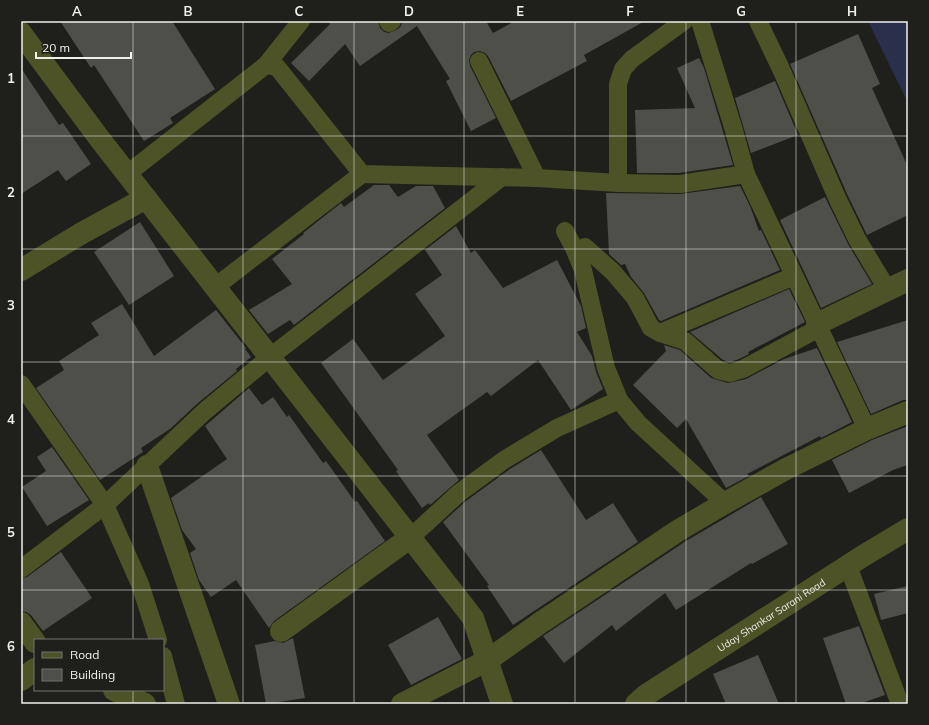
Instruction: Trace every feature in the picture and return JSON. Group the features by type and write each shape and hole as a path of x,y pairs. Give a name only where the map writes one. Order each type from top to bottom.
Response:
{"street":[{"path":"21,33 127,174 473,618 502,704"},
{"path":"21,270 82,233 146,198"},
{"path":"818,326 887,289 908,280"},
{"path":"402,704 488,660 540,623 679,530 725,502 867,429 908,412"},
{"path":"147,466 229,704"},
{"name":"Uday Shankar Sarani Road","path":"636,704 646,695 908,529"},
{"path":"281,631 411,537"},
{"path":"21,623 34,641"},
{"path":"21,680 34,670"},
{"path":"116,691 146,704"}],"lane":[{"path":"127,174 266,64 302,21"},
{"path":"388,21 389,23 392,21"},
{"path":"618,183 618,84 623,70 632,59 684,21"},
{"path":"700,21 746,174 867,429"},
{"path":"758,21 781,69 838,200 857,239 887,289"},
{"path":"479,61 537,178"},
{"path":"266,64 277,67 362,174"},
{"path":"215,287 362,174 537,178 618,183 680,184 746,174"},
{"path":"21,569 105,505 205,411 270,357 502,177"},
{"path":"565,231 583,270 606,368 619,400 638,423 725,502"},
{"path":"585,247 613,272 635,298 651,328 660,333 685,341 718,370 730,373 743,369 818,326"},
{"path":"660,333 794,276"},
{"path":"21,384 105,505 140,584 158,639"},
{"path":"411,537 459,493 504,460 557,428 619,400"},
{"path":"848,566 900,704"},
{"path":"164,660 176,704"}],"shaded area":[{"path":"868,21 908,21 908,103"}],"building":[{"path":"60,21 172,21 215,89 170,118 173,123 144,141 94,65 91,68"},
{"path":"328,21 378,21 380,28 384,32 389,33 398,29 401,26 402,21 486,21 493,33 515,21 645,21 584,55 587,61 511,101 488,56 480,51 474,52 469,60 470,66 496,118 471,131 446,81 450,79 417,26 360,66 345,44 309,81 291,63 330,24"},
{"path":"858,34 880,84 872,88 908,167 908,215 867,235 848,196 790,64"},
{"path":"699,58 704,68 733,165 679,173 637,173 635,110 695,108 677,68"},
{"path":"21,68 59,125 63,123 91,164 66,181 58,170 21,194"},
{"path":"775,81 798,135 751,153 735,98"},
{"path":"374,185 389,185 398,197 416,186 433,186 445,208 294,325 290,320 268,334 249,310 292,284 272,259 341,203 344,207"},
{"path":"740,186 750,206 759,231 761,230 780,270 661,321 659,320 644,293 631,277 625,264 621,265 609,254 606,193 680,194"},
{"path":"825,197 848,244 872,284 821,308 780,220"},
{"path":"140,222 174,276 129,305 94,252"},
{"path":"456,226 471,253 475,250 503,288 557,260 581,306 586,328 577,332 592,356 596,372 603,389 571,410 538,360 491,396 487,392 427,435 459,480 430,505 429,503 422,508 396,471 398,470 321,363 353,339 383,380 445,336 415,294 442,275 425,250"},
{"path":"789,289 805,322 748,352 749,354 739,359 730,362 723,360 690,332"},
{"path":"122,304 154,356 216,310 246,348 245,349 251,357 170,429 141,448 143,452 100,480 36,388 64,370 59,361 99,335 91,323"},
{"path":"908,320 908,400 903,400 871,414 837,342"},
{"path":"664,345 680,350 711,378 728,383 746,379 784,359 817,348 852,422 821,438 820,436 747,474 749,476 726,488 686,419 677,428 633,385 666,351"},
{"path":"249,388 262,405 273,397 287,417 289,415 323,463 326,461 355,502 357,501 385,541 274,621 269,628 236,580 211,597 199,580 190,553 196,549 182,530 171,498 227,459 205,426"},
{"path":"908,426 908,465 893,470 849,493 832,460 872,440"},
{"path":"52,447 89,500 47,526 22,487 46,471 37,457"},
{"path":"541,450 586,520 613,503 638,542 513,625 487,586 489,585 443,522 466,501 510,469"},
{"path":"761,497 788,544 752,564 751,563 676,610 665,593 616,631 612,625 564,663 543,636 686,541"},
{"path":"61,552 92,598 43,631 31,615 21,611 21,579 27,577"},
{"path":"908,586 908,613 881,620 874,594"},
{"path":"438,617 462,659 411,685 388,645"},
{"path":"859,626 885,695 859,704 846,704 823,638"},
{"path":"293,638 305,698 266,704 255,645 275,641 283,643"},
{"path":"758,655 779,704 726,704 713,674"}]}
